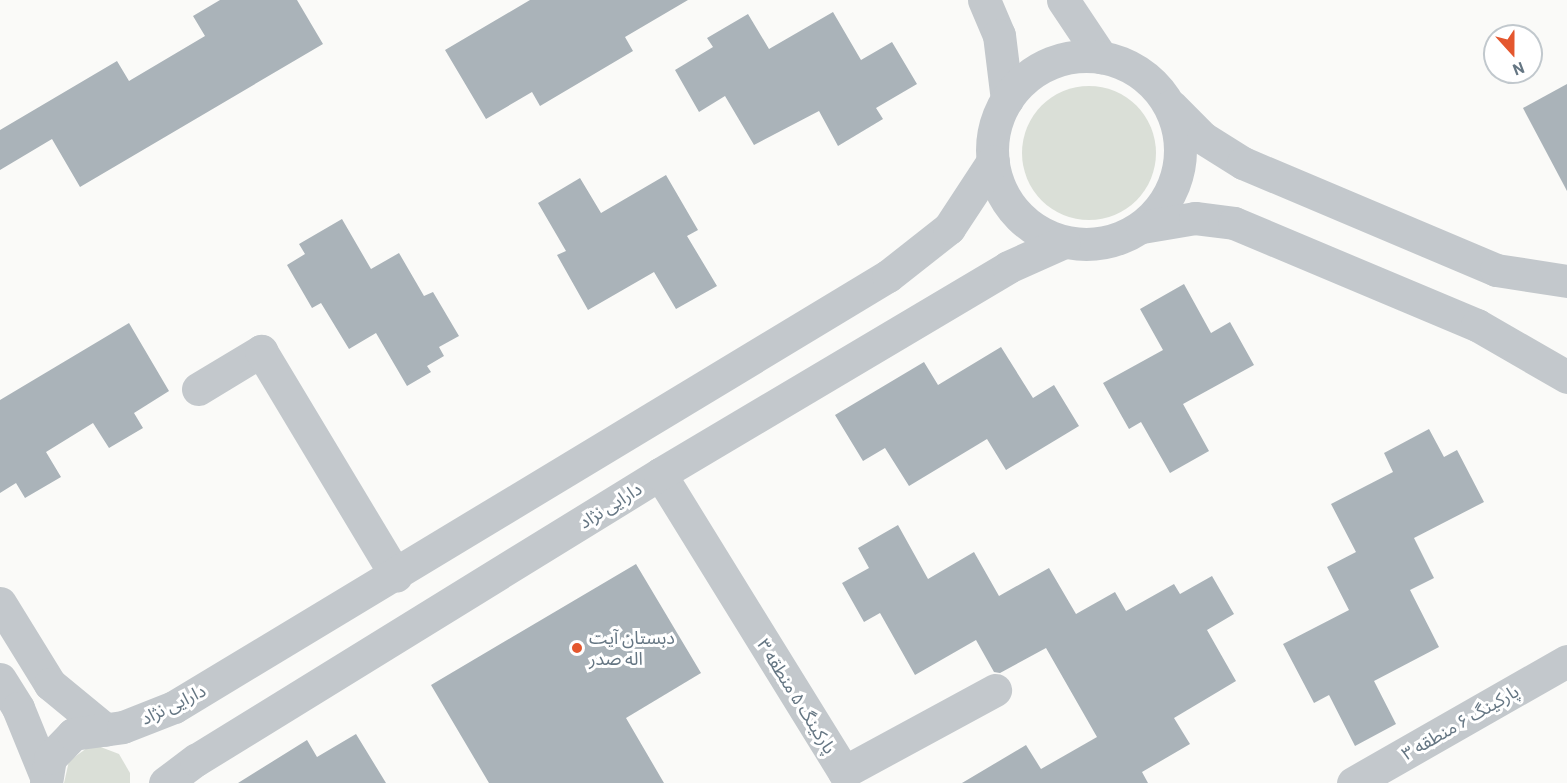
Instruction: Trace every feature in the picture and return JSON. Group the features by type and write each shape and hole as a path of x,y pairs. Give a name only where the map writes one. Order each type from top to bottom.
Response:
{"street":[{"path":"984,0 999,35 1007,100"},
{"path":"1063,0 1101,57"},
{"path":"1567,280 1496,270 1243,163 1203,138 1151,82 1128,65 1101,57 1074,57 1047,64 1025,79 1007,100 992,140 993,161 1008,204 1042,234 1064,242 1091,244 1118,239 1142,227 1195,218 1234,223 1477,325 1567,376"},
{"path":"1142,227 1161,207 1175,183 1180,156 1179,129 1169,104"},
{"name":"دارایی نژاد","path":"46,779 50,758 73,734 115,728 174,706 396,576 888,276 949,228 993,161"},
{"name":"دارایی نژاد","path":"165,783 196,760 660,474 998,272 1064,242"},
{"path":"198,389 261,351 396,576"},
{"name":"پارکینگ ۵ منطقه ۳","path":"660,474 844,772 995,690"},
{"path":"0,603 50,684 115,728"},
{"name":"پارکینگ ۶ منطقه ۳","path":"1353,783 1567,661"},
{"path":"0,679 18,708 46,779"}],"shaded area":[{"path":"1089,86 1115,91 1136,106 1151,127 1156,153 1151,179 1136,200 1115,215 1089,220 1063,215 1042,200 1027,179 1022,153 1027,127 1042,106 1063,91"},
{"path":"98,746 119,754 130,773 130,783 64,783 69,761 87,748"}],"building":[{"path":"220,0 297,0 323,44 80,187 52,139 0,170 0,130 117,61 129,81 205,36 193,16"},
{"path":"530,0 688,0 625,37 633,51 540,106 532,92 486,119 445,50"},
{"path":"833,12 861,60 892,42 917,84 876,108 883,119 838,146 819,111 754,145 725,96 699,112 675,70 713,47 707,38 748,14 769,49"},
{"path":"1567,84 1567,191 1523,108"},
{"path":"666,175 698,230 687,236 717,286 676,309 654,272 588,310 557,255 566,251 538,203 580,178 601,213"},
{"path":"342,219 371,269 399,253 424,296 433,292 459,336 439,347 444,356 427,366 431,372 407,386 376,333 349,349 321,303 312,308 287,265 305,254 299,244"},
{"path":"1184,284 1211,333 1230,322 1254,365 1183,404 1209,451 1170,473 1141,422 1129,429 1103,383 1163,350 1140,309"},
{"path":"129,323 169,391 134,413 143,428 109,448 93,423 46,452 61,477 25,498 16,483 0,493 0,400"},
{"path":"1001,347 1033,398 1054,385 1079,426 1006,470 987,439 909,486 885,448 863,461 835,415 924,362 938,385"},
{"path":"1429,429 1444,457 1457,450 1484,502 1414,538 1434,578 1410,590 1439,647 1374,681 1396,724 1355,746 1329,695 1314,703 1283,644 1349,610 1327,567 1356,552 1331,504 1393,472 1384,453"},
{"path":"898,525 928,579 974,552 999,596 1049,568 1076,614 1115,592 1126,611 1174,584 1180,594 1212,576 1234,614 1207,630 1236,681 1174,718 1190,744 1142,772 1148,783 962,783 1026,745 1041,769 1097,737 1046,648 1000,673 994,672 976,640 915,675 880,613 864,622 842,583 869,568 858,548"},
{"path":"636,564 701,673 626,718 664,783 489,783 431,685"},
{"path":"356,734 386,783 238,783 307,740 317,757"}],"place":[{"name":"دبستان آیت اله صدر","path":"577,648"}]}
